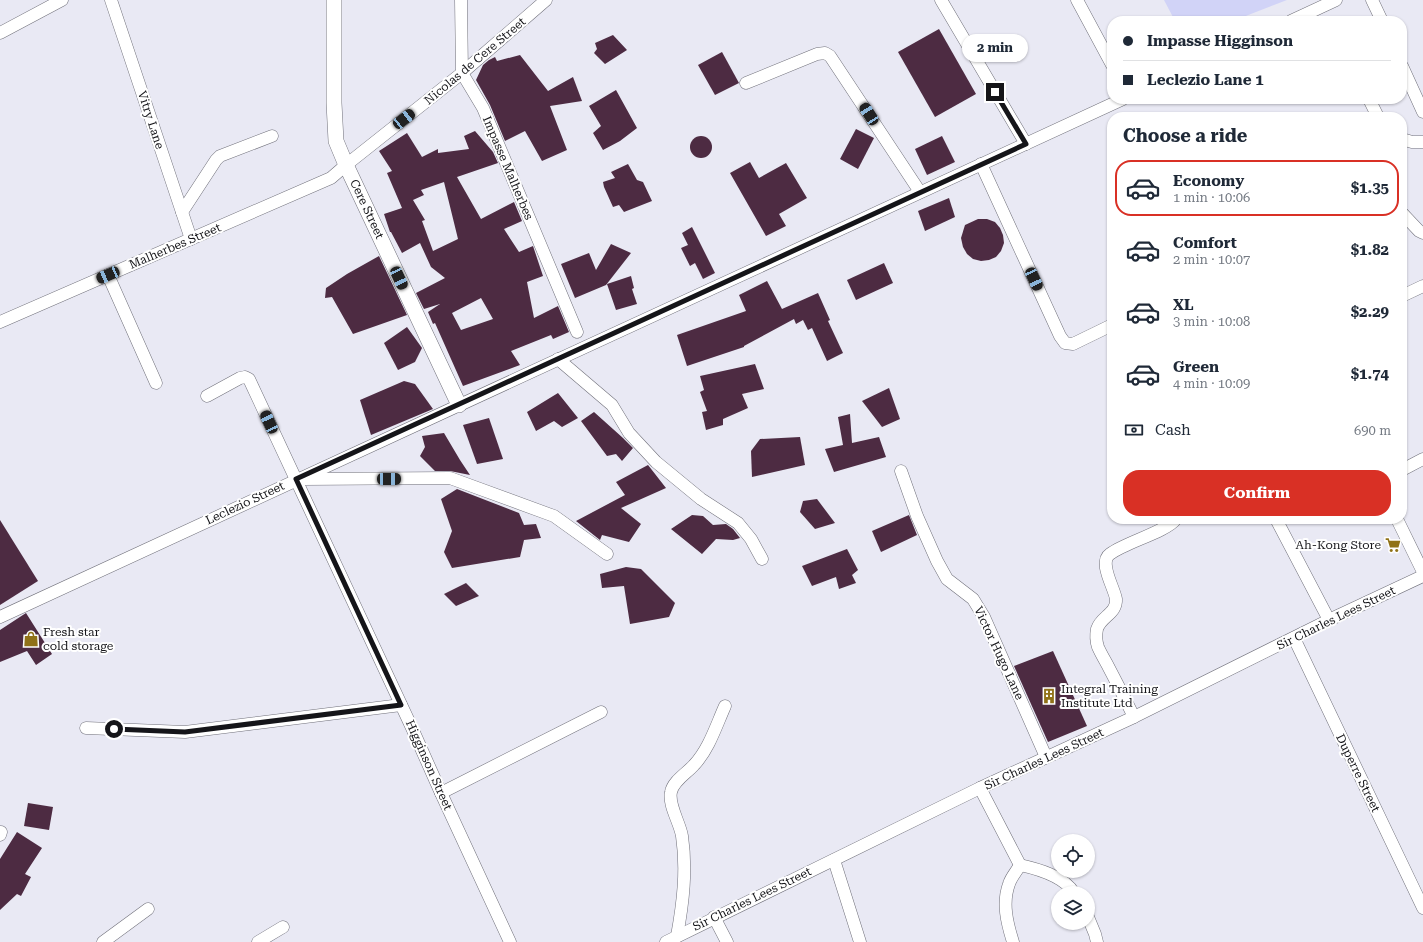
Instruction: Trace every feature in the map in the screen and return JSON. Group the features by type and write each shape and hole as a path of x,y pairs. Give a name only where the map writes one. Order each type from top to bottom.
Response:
{"street":[{"path":"0,33 62,0"},
{"name":"Vitry Lane","path":"111,0 191,239"},
{"name":"Cere Street","path":"334,0 334,110 336,141 459,404"},
{"path":"461,0 462,73"},
{"name":"Nicolas de Cere Street","path":"346,165 462,73 546,0"},
{"path":"941,0 1026,144"},
{"path":"1077,0 1107,56"},
{"path":"1302,16 1336,0"},
{"path":"1372,0 1380,16"},
{"path":"746,83 817,54 824,53 830,56 920,192"},
{"name":"Impasse Malherbes","path":"462,73 484,108 577,332"},
{"path":"1407,77 1423,112"},
{"name":"Leclezio Street","path":"0,617 296,479 1112,104"},
{"path":"182,212 220,156 272,136"},
{"path":"1407,140 1423,142"},
{"path":"981,164 1060,336 1065,343 1073,344 1107,327"},
{"name":"Malherbes Street","path":"0,322 331,178 346,165"},
{"path":"1407,219 1418,231 1423,234"},
{"path":"108,275 156,383"},
{"path":"1407,294 1423,286"},
{"path":"558,359 612,405 629,432 656,462 676,480 701,499 738,523 751,539 762,559"},
{"name":"Higginson Street","path":"207,396 240,378 245,377 249,379 510,942"},
{"path":"1407,467 1423,459"},
{"name":"Victor Hugo Lane","path":"901,471 917,516 937,561 947,579 974,599 984,617 1046,757"},
{"path":"296,479 450,478 554,516 608,554"},
{"path":"1134,717 1098,647 1096,634 1099,622 1113,610 1116,603 1115,594 1105,567 1105,561 1108,555 1171,524"},
{"path":"1279,524 1329,620"},
{"path":"1399,524 1423,572"},
{"name":"Sir Charles Lees Street","path":"666,942 714,917 980,788 1134,717 1329,620 1423,576"},
{"name":"Duperre Street","path":"1294,638 1423,908"},
{"path":"86,728 185,732 401,705"},
{"path":"677,936 682,911 685,857 682,834 670,793 673,786 695,764 708,744 725,706"},
{"path":"441,793 601,712"},
{"path":"980,788 1020,865 1041,870 1052,875 1067,886"},
{"path":"834,860 860,942"},
{"path":"1013,942 1008,928 1005,908 1009,883 1020,865"},
{"path":"103,942 148,909"},
{"path":"714,917 726,942"},
{"path":"258,942 283,928"},
{"path":"1093,930 1097,942"}],"shaded area":[{"path":"1164,0 1287,0 1246,16 1172,16"}],"building":[{"path":"939,29 976,94 935,117 898,52"},
{"path":"613,35 627,50 605,64 594,53 597,49 595,43"},
{"path":"722,52 739,83 715,95 698,65"},
{"path":"520,55 548,91 573,77 582,101 550,106 567,150 542,161 525,131 505,141 490,105 476,80 483,65 489,60 495,57 497,61"},
{"path":"616,90 637,128 620,141 603,150 593,133 601,126 589,106"},
{"path":"856,129 874,138 858,169 840,159"},
{"path":"475,131 493,152 498,163 457,177 481,219 514,202 522,221 504,229 519,252 533,246 543,276 527,282 534,318 558,306 569,332 553,339 551,335 511,351 520,365 463,386 435,323 433,324 428,312 440,304 424,309 416,293 445,278 431,267 420,243 402,253 390,232 384,214 402,208 387,173 392,171 379,151 407,133 422,157 438,149 438,153 469,149 464,136","holes":["444,182 458,239 433,251 422,221 425,220 413,200 424,195 421,190","481,298 493,319 461,330 452,313"]},
{"path":"701,136 709,139 712,147 709,155 701,158 693,155 690,147 693,139"},
{"path":"942,136 955,162 927,175 915,149"},
{"path":"750,162 759,178 786,163 807,198 779,214 786,226 766,236 730,173"},
{"path":"628,164 637,180 643,182 652,201 624,212 619,205 613,207 603,182 615,178 611,172"},
{"path":"949,198 955,217 925,231 918,211"},
{"path":"978,219 987,219 995,222 1003,235 1004,243 1001,251 996,257 989,260 981,261 973,259 967,254 963,247 961,238 965,225"},
{"path":"692,227 715,273 703,279 695,263 690,266 681,248 688,245 682,233"},
{"path":"611,244 631,253 606,285 575,298 561,264 589,253 596,270"},
{"path":"379,256 407,315 353,334 332,297 325,298 326,288"},
{"path":"884,263 893,283 856,300 847,280"},
{"path":"631,276 634,288 632,289 637,304 616,310 607,284"},
{"path":"767,281 782,309 818,293 830,320 828,321 843,353 827,361 812,328 808,330 803,320 796,324 794,319 744,347 687,366 677,335 746,311 739,295"},
{"path":"407,327 422,348 415,362 398,370 384,343"},
{"path":"755,364 764,389 742,394 748,408 723,419 723,425 706,430 702,412 707,411 700,392 704,390 700,376"},
{"path":"404,381 415,384 433,409 371,435 360,400"},
{"path":"889,388 900,419 882,427 862,401"},
{"path":"558,393 578,418 562,427 554,421 536,431 527,412"},
{"path":"594,412 633,448 622,461 616,454 607,456 581,421"},
{"path":"850,414 852,443 879,437 886,457 834,472 825,449 843,445 838,417"},
{"path":"489,418 503,459 477,464 463,425"},
{"path":"444,433 470,475 450,471 435,471 420,456 425,447 422,436"},
{"path":"800,437 805,465 752,477 751,451 760,439"},
{"path":"648,465 666,488 621,508 641,524 629,542 602,535 600,540 576,521 625,495 616,482"},
{"path":"457,489 519,513 524,525 536,524 541,538 524,540 520,557 452,568 444,552 452,531 441,499"},
{"path":"817,499 835,523 815,529 800,512 803,501"},
{"path":"692,515 703,516 713,525 726,524 733,529 740,538 733,540 716,539 702,554 671,529"},
{"path":"909,515 917,535 881,552 872,531"},
{"path":"0,520 38,581 0,605"},
{"path":"847,549 858,570 852,575 856,583 839,589 836,577 812,586 802,566"},
{"path":"626,567 641,569 675,603 669,617 630,624 624,586 602,588 600,574"},
{"path":"466,583 479,596 456,606 444,594"},
{"name":"Fresh star cold storage","path":"26,613 52,654 36,665 27,651 0,662 0,630"},
{"name":"Integral Training Institute Ltd","path":"1053,651 1087,726 1048,742 1014,666"},
{"path":"28,803 53,807 49,830 24,826"},
{"path":"17,832 42,848 25,874 31,877 21,896 17,894 0,910 0,859"}],"place":[{"name":"Ah-Kong Store","path":"1393,545"},
{"name":"Fresh star cold storage","path":"31,639"},
{"name":"Integral Training Institute Ltd","path":"1049,696"}],"route":[{"path":"114,729 185,732 401,705 296,479 1026,144 995,92"}]}
